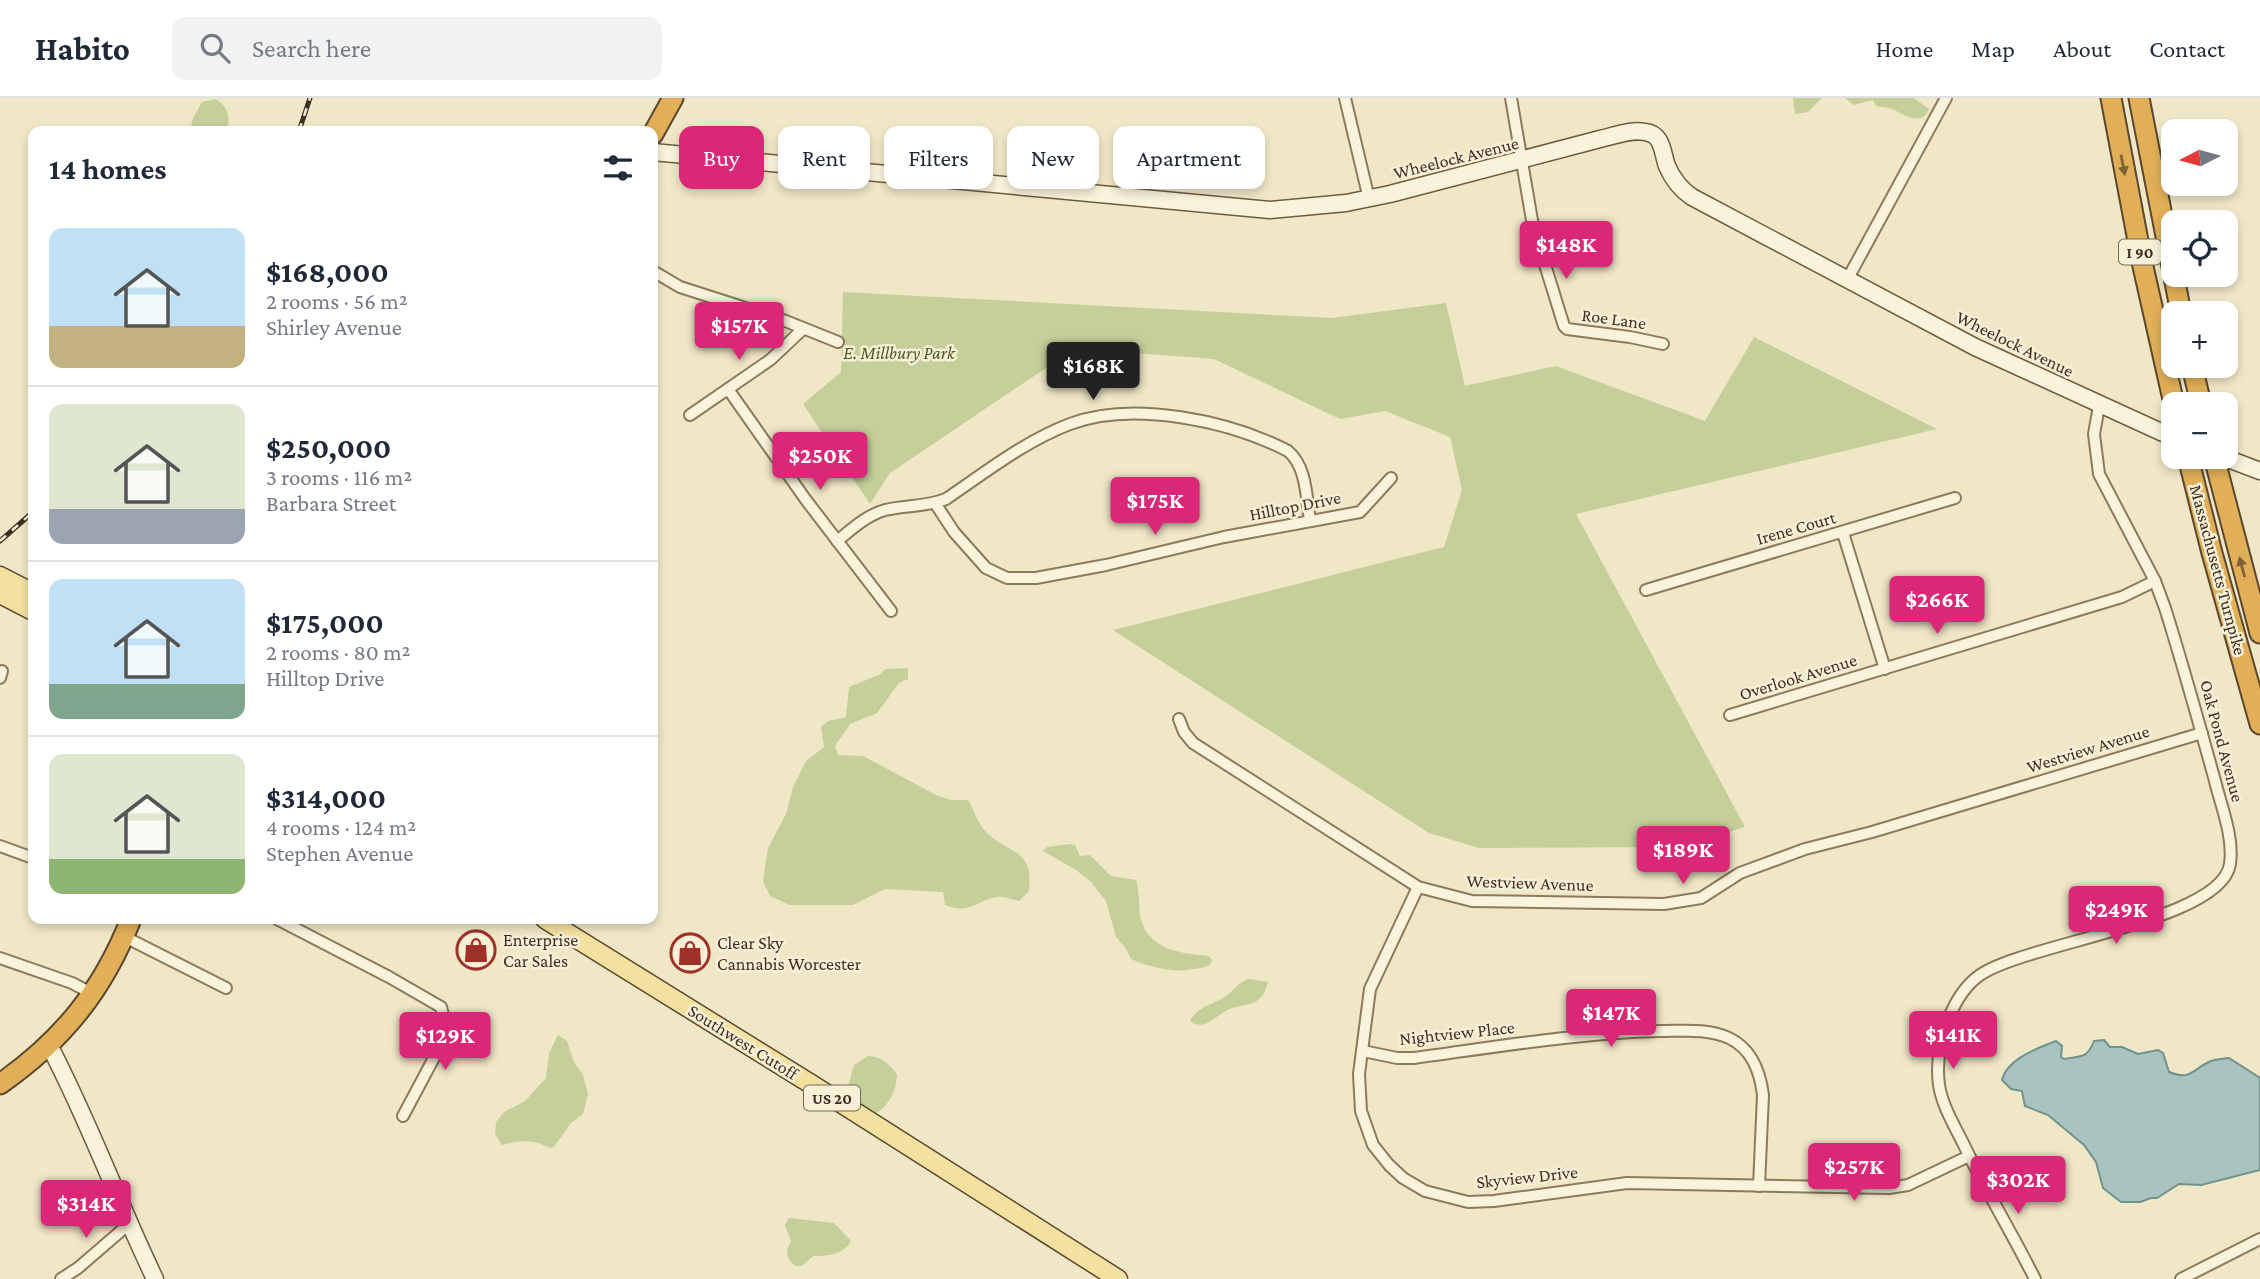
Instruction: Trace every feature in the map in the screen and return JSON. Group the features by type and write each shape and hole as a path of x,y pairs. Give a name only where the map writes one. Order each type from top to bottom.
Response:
{"highway":[{"path":"657,126 673,98"},
{"name":"I 90","path":"2111,98 2142,262 2171,392"},
{"name":"I 90","path":"2139,98 2178,301"},
{"name":"Massachusetts Turnpike","path":"2191,469 2260,724"},
{"name":"Massachusetts Turnpike","path":"2219,469 2260,633"},
{"path":"0,1084 48,1045 93,994 127,928"}],"main road":[{"path":"0,576 28,590"},
{"path":"0,594 28,608"},
{"name":"Southwest Cutoff","path":"553,924 1118,1279"}],"street":[{"path":"1345,98 1369,199"},
{"path":"1511,98 1520,161"},
{"path":"1847,280 1946,98"},
{"name":"Wheelock Avenue","path":"658,152 1246,209 1307,208 1369,199 1626,133 1646,132 1659,139 1667,166 1678,186 1685,191 1784,247 1975,347 2161,432"},
{"name":"Roe Lane","path":"1520,161 1533,226 1567,330 1630,337 1663,344"},
{"path":"658,275 680,287 755,310 838,342"},
{"path":"690,415 777,354 803,329"},
{"path":"728,389 806,500 891,611"},
{"name":"Oak Pond Avenue","path":"2035,1279 1969,1156 1941,1093 1937,1059 1950,1018 1964,991 1988,970 2172,911 2212,891 2225,877 2230,865 2228,839 2177,646 2155,581 2099,474 2094,434 2099,406"},
{"path":"838,541 875,514 946,499 1038,439 1070,424 1101,416 1149,414 1200,422 1233,430 1288,451 1295,456 1301,468 1310,520"},
{"path":"2238,465 2260,471"},
{"name":"Hilltop Drive","path":"935,503 954,532 979,562 993,573 1018,579 1106,565 1224,537 1360,512 1391,478"},
{"name":"Irene Court","path":"1646,590 1955,498"},
{"path":"1843,533 1885,669"},
{"name":"Overlook Avenue","path":"1730,715 2122,597 2155,581"},
{"name":"Westview Avenue","path":"1180,719 1184,732 1193,743 1418,887 1472,901 1679,903 1701,898 1740,873 1805,849 1872,832 2202,733"},
{"path":"0,846 28,856"},
{"name":"Skyview Drive","path":"1418,887 1370,989 1359,1073 1361,1111 1373,1145 1403,1178 1425,1191 1468,1202 1627,1183 1889,1188 1908,1185 1969,1156"},
{"path":"287,924 441,1007 444,1020 441,1047 403,1116"},
{"path":"127,928 226,989"},
{"path":"0,958 93,994"},
{"name":"Nightview Place","path":"1363,1051 1397,1058 1414,1058 1595,1035 1647,1031 1713,1032 1743,1046 1751,1055 1761,1081 1763,1095 1759,1185"},
{"path":"48,1045 73,1092 155,1279"},
{"path":"61,1279 78,1268 129,1224"},
{"path":"2181,1279 2260,1239"}],"green space":[{"path":"1793,98 1822,98 1808,112 1795,114"},
{"path":"1845,98 1914,98 1929,109 1918,119 1876,106 1873,100 1854,105"},
{"path":"216,99 224,106 228,114 227,126 191,126 202,102"},
{"name":"E. Millbury Park","path":"843,292 1332,318 1446,303 1465,386 1556,366 1705,421 1754,337 1937,429 1576,514 1745,827 1681,847 1479,848 1429,833 1113,630 1444,547 1462,490 1450,437 1385,411 1340,419 1214,359 1121,352 1046,368 890,473 870,504 803,404 841,372"},
{"path":"908,668 908,679 899,683 877,713 850,724 835,746 838,755 863,756 938,796 951,800 968,800 987,833 1024,860 1030,877 1029,891 1019,901 996,897 960,909 945,905 943,892 885,889 853,905 790,905 770,896 763,881 768,848 786,814 793,787 806,761 824,747 821,727 828,721 846,717 849,687 881,674 885,669"},
{"path":"1075,845 1080,856 1090,855 1111,876 1136,880 1141,919 1151,938 1178,952 1209,956 1212,960 1210,965 1190,970 1170,970 1131,959 1116,937 1106,901 1091,882 1043,851 1047,847"},
{"path":"1249,979 1268,982 1261,998 1256,1002 1231,1008 1208,1023 1200,1025 1190,1021 1201,1009"},
{"path":"558,1035 567,1041 574,1062 583,1075 588,1094 583,1114 571,1123 554,1147 527,1141 502,1145 495,1134 496,1122 504,1112 525,1101 546,1078 549,1053"},
{"path":"868,1056 885,1062 897,1075 890,1098 883,1108 873,1115 847,1099 846,1094 854,1065"},
{"path":"789,1218 834,1223 851,1241 839,1252 813,1256 802,1266 795,1266 787,1255 791,1241 785,1225"}],"water":[{"path":"2104,1040 2110,1047 2122,1047 2138,1054 2158,1050 2163,1053 2169,1072 2177,1074 2187,1075 2211,1061 2229,1058 2260,1078 2260,1170 2201,1185 2179,1184 2157,1198 2140,1202 2121,1202 2103,1188 2096,1162 2084,1145 2048,1115 2025,1106 2022,1091 2011,1089 2002,1080 2017,1060 2056,1041 2062,1046 2061,1057 2064,1059 2083,1056 2094,1041"}],"railway":[{"path":"301,126 310,98"},
{"path":"0,541 28,516"}],"place":[{"name":"Enterprise Car Sales","path":"476,950"},
{"name":"Clear Sky Cannabis Worcester","path":"690,953"}]}
